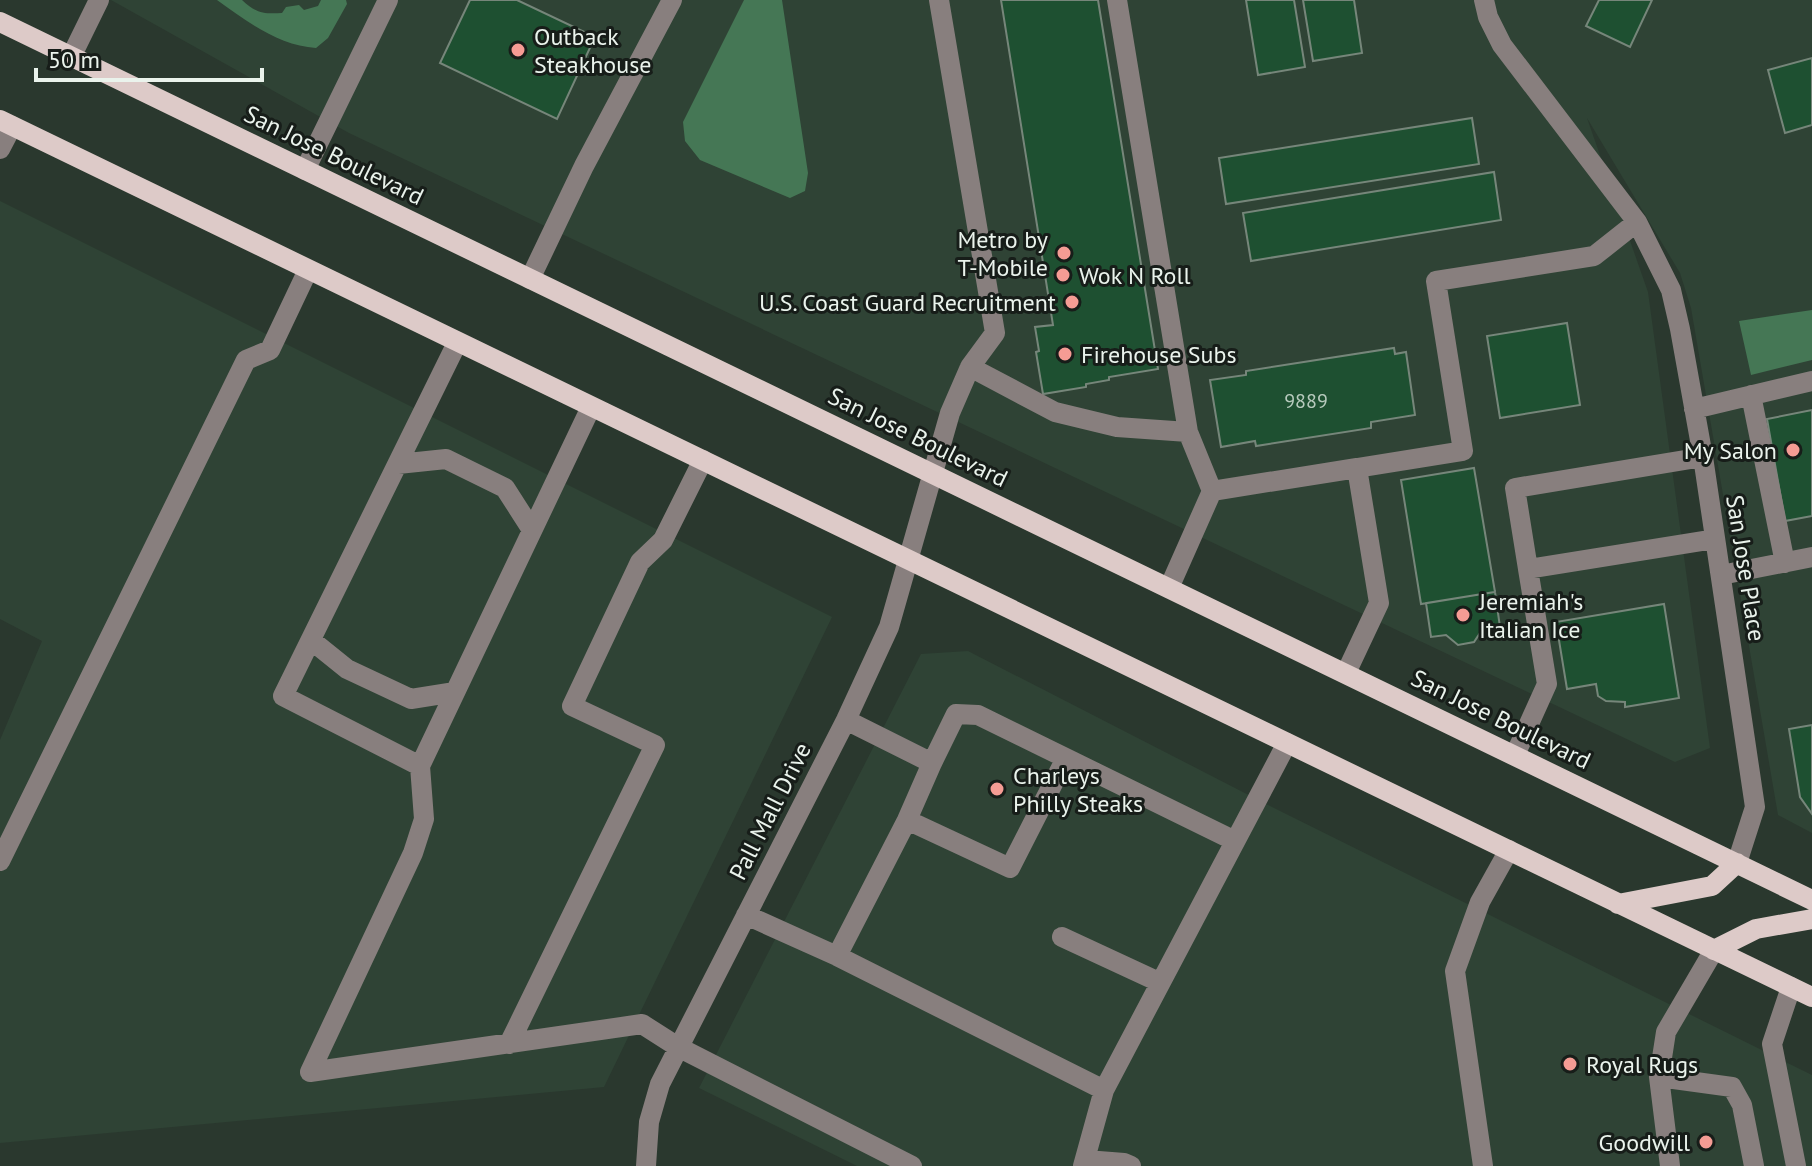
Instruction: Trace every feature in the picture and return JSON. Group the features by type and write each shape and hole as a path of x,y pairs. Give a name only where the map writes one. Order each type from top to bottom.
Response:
{"main road":[{"name":"San Jose Boulevard","path":"0,22 1812,900"},
{"path":"6,123 1812,997"},
{"path":"1618,904 1712,886 1737,863"},
{"path":"1714,950 1756,929 1812,919"}],"street":[{"path":"71,57 99,0"},
{"path":"305,170 388,0"},
{"path":"530,279 584,166 672,0"},
{"name":"Pall Mall Drive","path":"646,1166 649,1122 660,1084 846,720 889,627 950,413 970,367 995,333 939,0"},
{"path":"1117,0 1188,432 1212,491 1169,588"},
{"name":"San Jose Place","path":"1484,0 1488,17 1502,45 1637,222 1671,290 1703,457 1755,807 1737,863"},
{"path":"0,149 6,123"},
{"path":"1212,491 1463,451 1436,281 1594,256 1637,222"},
{"path":"0,861 246,360 270,350 308,270"},
{"path":"420,766 283,696 457,343"},
{"path":"970,367 1055,412 1117,427 1188,432"},
{"path":"1694,409 1812,381"},
{"path":"1751,395 1785,563"},
{"path":"591,407 420,766 424,819 413,853 310,1072 642,1024 678,1047 912,1166"},
{"path":"1515,755 1547,684 1515,488 1703,457"},
{"path":"398,464 446,459 493,482 505,488 532,530"},
{"path":"509,1044 655,745 572,706 640,562 663,540 703,460"},
{"path":"1346,673 1379,603 1357,468"},
{"path":"1528,569 1715,539"},
{"path":"1721,575 1812,557"},
{"path":"311,640 347,669 411,699 455,692"},
{"path":"837,956 907,820 956,714 978,715 1235,841"},
{"path":"846,720 932,763"},
{"path":"1131,1166 1124,1163 1085,1163 1104,1090 1287,743"},
{"path":"907,820 1010,868 1065,760"},
{"path":"1483,1166 1455,971 1480,902 1509,850"},
{"path":"746,915 837,956 1104,1090"},
{"path":"1062,937 1159,982"},
{"path":"1670,1166 1659,1077 1666,1032 1714,950"},
{"path":"1791,987 1772,1044 1796,1166"},
{"path":"1659,1077 1732,1087 1742,1105 1754,1166"}],"shaded area":[{"path":"111,0 1812,0 1812,833 1778,815 1691,308 1680,273 1587,118 1648,292 1710,748 1675,762 349,133"},
{"path":"217,0 242,0 260,12 270,13 282,13 286,7 299,5 304,10 318,6 321,0 346,0 347,4 328,38 316,48 276,37"},
{"path":"744,0 782,0 808,173 805,191 790,198 700,160 685,141 683,122"},
{"path":"0,201 832,617 604,1087 0,1143 0,740 42,641 0,619"},
{"path":"1812,310 1812,360 1751,375 1739,321"},
{"path":"968,651 1278,810 1812,1075 1812,1166 857,1166 699,1088 921,654"}],"building":[{"name":"Outback Steakhouse","path":"470,0 517,0 595,37 557,119 440,63"},
{"path":"1001,0 1098,0 1158,369 1109,377 1109,380 1086,384 1086,387 1043,394 1035,327 1053,325"},
{"path":"1246,0 1294,0 1305,67 1258,75"},
{"path":"1303,0 1354,0 1362,53 1313,61"},
{"path":"1599,0 1652,0 1630,47 1586,26"},
{"path":"1812,58 1812,125 1785,133 1768,70"},
{"path":"1472,118 1479,164 1226,204 1219,158"},
{"path":"1494,172 1501,220 1251,261 1243,213"},
{"path":"1567,323 1580,405 1500,418 1487,336"},
{"path":"1394,348 1395,354 1406,352 1415,415 1371,422 1371,428 1256,446 1255,441 1221,447 1210,380 1246,375 1246,371"},
{"name":"My Salon","path":"1812,410 1812,516 1785,521 1767,419"},
{"path":"1474,468 1495,592 1421,604 1401,480"},
{"name":"Jeremiah's Italian Ice","path":"1495,592 1500,627 1482,630 1474,642 1458,645 1446,635 1431,637 1426,603"},
{"path":"1664,604 1679,698 1625,707 1625,702 1606,701 1598,696 1596,684 1567,689 1556,622"},
{"path":"1812,725 1812,814 1800,797 1789,729"}],"place":[{"name":"Outback Steakhouse","path":"518,50"},
{"name":"Metro by T-Mobile","path":"1064,253"},
{"name":"Wok N Roll","path":"1063,275"},
{"name":"U.S. Coast Guard Recruitment","path":"1072,302"},
{"name":"Firehouse Subs","path":"1065,354"},
{"name":"My Salon","path":"1793,450"},
{"name":"Jeremiah's Italian Ice","path":"1463,615"},
{"name":"Charleys Philly Steaks","path":"997,789"},
{"name":"Royal Rugs","path":"1570,1064"},
{"name":"Goodwill","path":"1706,1142"}]}
